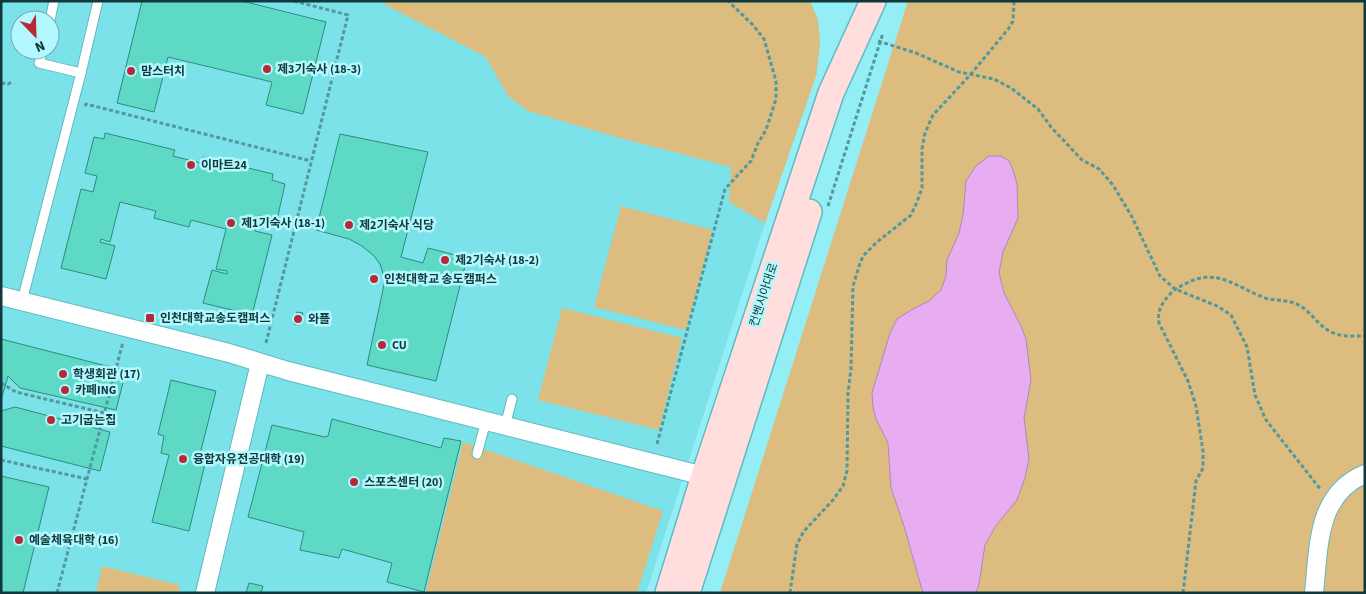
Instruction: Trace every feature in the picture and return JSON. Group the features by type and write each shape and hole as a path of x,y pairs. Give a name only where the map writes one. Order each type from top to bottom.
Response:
{"main road":[{"name":"컨벤시아대로","path":"686,593 867,38 873,1"},
{"name":"컨벤시아대로","path":"668,593 704,476 830,93 873,1"}],"street":[{"path":"10,299 127,327 704,476"},
{"path":"205,593 260,362"},
{"path":"1314,593 1324,519 1331,502 1341,489 1365,474"}],"lane":[{"path":"10,299 81,73 98,1"},
{"path":"40,60 39,63 81,73"},
{"path":"505,426 512,399"},
{"path":"477,454 486,421"}],"path":[{"path":"266,343 348,15 294,1"},
{"path":"658,444 725,189 751,161 758,143 766,130 776,99 776,80 764,39 753,25 728,1"},
{"path":"790,593 797,544 804,531 833,500 843,486 847,471 848,393 851,369 853,286 859,266 863,256 877,242 911,215 922,188 922,149 925,133 933,115 971,74 1009,28 1013,21 1014,1"},
{"path":"867,38 916,53 958,72 994,79 1011,88 1038,109 1082,160 1099,169 1112,184 1132,217 1160,276 1175,289 1217,306 1231,315 1247,348 1255,395 1266,420 1331,502"},
{"path":"1,83 8,84 12,82"},
{"path":"111,111 311,161"},
{"path":"1183,593 1196,480 1203,468 1203,459 1196,406 1191,389 1159,323 1160,307 1175,289 1194,279 1210,276 1232,282 1268,299 1285,300 1302,307 1330,332 1341,335 1365,336"},
{"path":"57,593 127,327"},
{"path":"1,383 16,392 104,413"},
{"path":"1,460 87,479"}],"shaded area":[{"name":"인천대학교 송도캠퍼스","path":"1,1 810,1 818,20 820,44 816,76 765,223 646,593 1,593"},
{"path":"378,1 810,1 818,20 820,44 816,76 765,223 729,202 731,167 620,138 528,111 508,96 486,57"},
{"path":"908,1 1365,1 1365,593 720,593"},
{"path":"989,156 1001,156 1009,161 1017,184 1018,218 1003,252 999,273 1004,293 1026,339 1031,380 1024,418 1029,459 1017,500 995,527 985,545 976,593 923,593 891,488 888,443 876,419 872,393 890,333 897,319 929,301 941,290 946,276 947,260 959,233 963,215 966,181 976,166"},
{"path":"621,206 713,230 686,330 594,307"},
{"path":"562,308 682,338 659,430 538,400"},
{"path":"463,442 663,511 637,593 436,593 426,591"},
{"path":"102,566 180,585 178,593 96,593"}],"building":[{"name":"제3기숙사 (18-3)","path":"142,1 242,1 326,22 303,114 266,105 272,82 168,57 154,112 117,103"},
{"name":"제1기숙사 (18-1)","path":"105,133 175,150 173,156 201,163 203,157 273,174 272,180 285,184 277,220 259,215 255,231 272,235 252,315 203,303 212,270 227,274 227,271 216,269 226,229 191,220 189,227 154,218 156,211 120,202 110,242 101,239 100,242 115,246 106,279 61,268 81,189 93,192 97,176 85,173 94,137 104,139"},
{"name":"제2기숙사 (18-2)","path":"340,134 428,152 401,257 423,263 428,248 467,258 436,381 367,365 385,280 380,264 362,246 349,239 316,230"},
{"name":"와플","path":"297,312 303,313 299,325 294,324"},
{"name":"학생회관 (17)","path":"1,339 126,371 116,410 20,388 8,376 1,400"},
{"name":"융합자유전공대학 (19)","path":"171,380 216,391 198,462 205,464 189,531 152,522 169,455 161,453 164,436 158,434"},
{"path":"15,407 110,432 100,471 1,446 1,411"},
{"name":"스포츠센터 (20)","path":"332,419 441,448 444,438 461,441 424,592 387,582 392,563 342,549 339,558 300,550 304,532 248,517 272,425 325,437 328,436"},
{"name":"예술체육대학 (16)","path":"1,476 49,487 23,593 1,593"},
{"path":"249,583 263,586 261,593 246,593"}],"place":[{"name":"제3기숙사 (18-3)","path":"267,69"},
{"name":"맘스터치","path":"131,71"},
{"name":"이마트24","path":"191,165"},
{"name":"제1기숙사 (18-1)","path":"231,223"},
{"name":"제2기숙사 식당","path":"349,225"},
{"name":"제2기숙사 (18-2)","path":"445,260"},
{"name":"인천대학교 송도캠퍼스","path":"374,279"},
{"name":"인천대학교송도캠퍼스","path":"150,318"},
{"name":"와플","path":"298,319"},
{"name":"CU","path":"382,345"},
{"name":"학생회관 (17)","path":"63,374"},
{"name":"카페ING","path":"65,390"},
{"name":"고기굽는집","path":"51,420"},
{"name":"융합자유전공대학 (19)","path":"183,459"},
{"name":"스포츠센터 (20)","path":"354,482"},
{"name":"예술체육대학 (16)","path":"19,540"}]}
